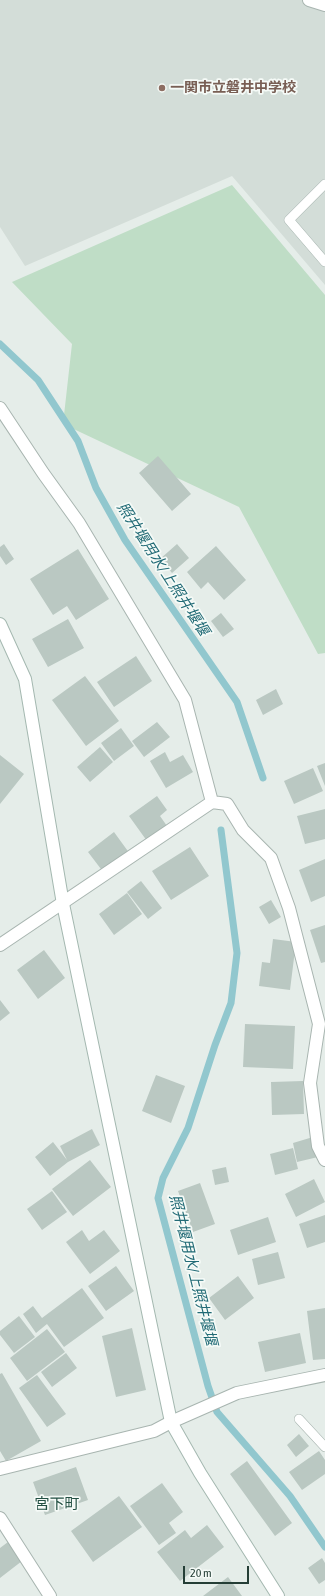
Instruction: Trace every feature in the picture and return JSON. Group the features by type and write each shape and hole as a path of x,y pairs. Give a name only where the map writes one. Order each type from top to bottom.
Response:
{"street":[{"path":"308,0 325,5"},
{"path":"2,414 79,523 185,700 212,802"},
{"path":"0,624 25,679 63,904 171,1422 200,1473 278,1596"},
{"path":"0,945 63,904 83,888 212,802 227,804 243,830 271,858 289,908 319,1024 310,1083 318,1146 325,1160"},
{"path":"0,1469 154,1431 238,1393 325,1375"},
{"path":"0,1518 50,1596"}],"lane":[{"path":"325,184 289,220 325,262"},
{"path":"300,1419 325,1447"}],"shaded area":[{"name":"一関市立磐井中学校","path":"0,0 325,0 325,285 232,176 25,266 0,227"}],"green space":[{"path":"232,185 325,295 325,653 318,654 239,507 63,424 72,344 12,282"}],"building":[{"path":"158,456 191,494 172,511 139,473"},
{"path":"4,544 14,559 6,565 0,556 0,547"},
{"path":"177,544 189,558 172,573 160,559"},
{"path":"216,546 246,580 224,600 208,582 201,589 187,572"},
{"path":"78,549 109,599 76,620 67,606 53,615 30,579"},
{"path":"221,613 234,629 223,637 211,621"},
{"path":"68,619 84,648 48,667 32,639"},
{"path":"136,656 152,681 114,707 97,682"},
{"path":"85,676 119,721 86,746 52,700"},
{"path":"276,689 283,704 263,715 256,700"},
{"path":"157,722 170,737 144,757 132,741"},
{"path":"121,728 134,746 114,761 101,743"},
{"path":"100,747 113,762 90,782 77,767"},
{"path":"165,752 170,762 183,755 193,772 166,788 150,761"},
{"path":"0,755 24,774 0,804"},
{"path":"325,763 325,786 317,766"},
{"path":"313,768 323,791 294,804 284,781"},
{"path":"157,796 167,810 160,816 167,826 147,841 129,816"},
{"path":"325,809 325,839 305,844 297,816"},
{"path":"114,832 130,854 104,873 88,852"},
{"path":"190,847 209,876 171,900 152,871"},
{"path":"325,859 325,896 311,902 299,870"},
{"path":"141,881 162,908 148,919 127,892"},
{"path":"127,893 142,914 114,935 99,914"},
{"path":"271,900 281,917 269,924 259,907"},
{"path":"325,925 325,962 321,963 310,930"},
{"path":"273,939 296,942 290,990 259,986 262,962 270,963"},
{"path":"44,950 65,978 38,999 17,970"},
{"path":"0,1000 10,1013 0,1021"},
{"path":"245,1024 295,1026 293,1069 243,1067"},
{"path":"156,1075 185,1086 171,1123 142,1111"},
{"path":"303,1081 304,1114 272,1115 271,1082"},
{"path":"92,1129 100,1145 68,1162 50,1176 35,1157 53,1142 67,1160 60,1146"},
{"path":"313,1137 318,1157 297,1162 293,1143"},
{"path":"293,1148 298,1169 275,1175 270,1154"},
{"path":"90,1160 111,1187 73,1216 52,1189"},
{"path":"226,1167 229,1182 215,1185 212,1170"},
{"path":"314,1179 325,1202 296,1217 285,1194"},
{"path":"200,1183 215,1224 193,1232 178,1191"},
{"path":"52,1191 67,1212 42,1230 27,1209"},
{"path":"325,1215 325,1242 307,1248 299,1224"},
{"path":"268,1217 276,1242 238,1255 230,1230"},
{"path":"82,1230 89,1241 104,1230 120,1251 90,1274 66,1242"},
{"path":"278,1252 285,1278 258,1285 252,1259"},
{"path":"116,1266 134,1291 106,1311 88,1286"},
{"path":"238,1276 254,1298 225,1320 209,1298"},
{"path":"82,1288 104,1318 64,1347 47,1324 36,1333 23,1314 33,1306 42,1318"},
{"path":"325,1308 325,1359 313,1360 307,1311"},
{"path":"19,1316 35,1337 14,1353 0,1335 0,1331"},
{"path":"132,1328 146,1390 116,1397 102,1336"},
{"path":"47,1329 65,1352 27,1381 10,1358"},
{"path":"300,1333 306,1363 265,1372 258,1342"},
{"path":"66,1353 77,1368 52,1387 41,1372"},
{"path":"2,1373 41,1441 6,1461 0,1451 0,1374"},
{"path":"37,1375 66,1414 47,1427 19,1388"},
{"path":"299,1434 309,1446 296,1457 287,1445"},
{"path":"319,1451 325,1460 325,1474 302,1490 289,1472"},
{"path":"247,1461 292,1523 275,1536 230,1474"},
{"path":"76,1467 88,1500 45,1515 33,1482"},
{"path":"162,1483 183,1512 169,1523 176,1533 159,1545 130,1506"},
{"path":"119,1496 142,1527 93,1562 71,1531"},
{"path":"207,1525 224,1547 180,1581 157,1552 185,1530 191,1538"},
{"path":"8,1542 22,1561 0,1578 0,1548"},
{"path":"322,1558 325,1563 325,1580 319,1584 308,1568"},
{"path":"228,1577 242,1596 203,1596"}],"waterway":[{"name":"照井堰用水/上照井堰堰","path":"0,344 38,380 78,441 96,488 125,540 237,702 263,778"},
{"name":"照井堰用水/上照井堰堰","path":"221,830 237,953 231,1003 215,1045 188,1128 163,1178 158,1198 208,1386 217,1412 290,1496 325,1547"}],"place":[{"name":"一関市立磐井中学校","path":"162,88"}],"district":[{"name":"宮下町","path":"57,1504"}]}
